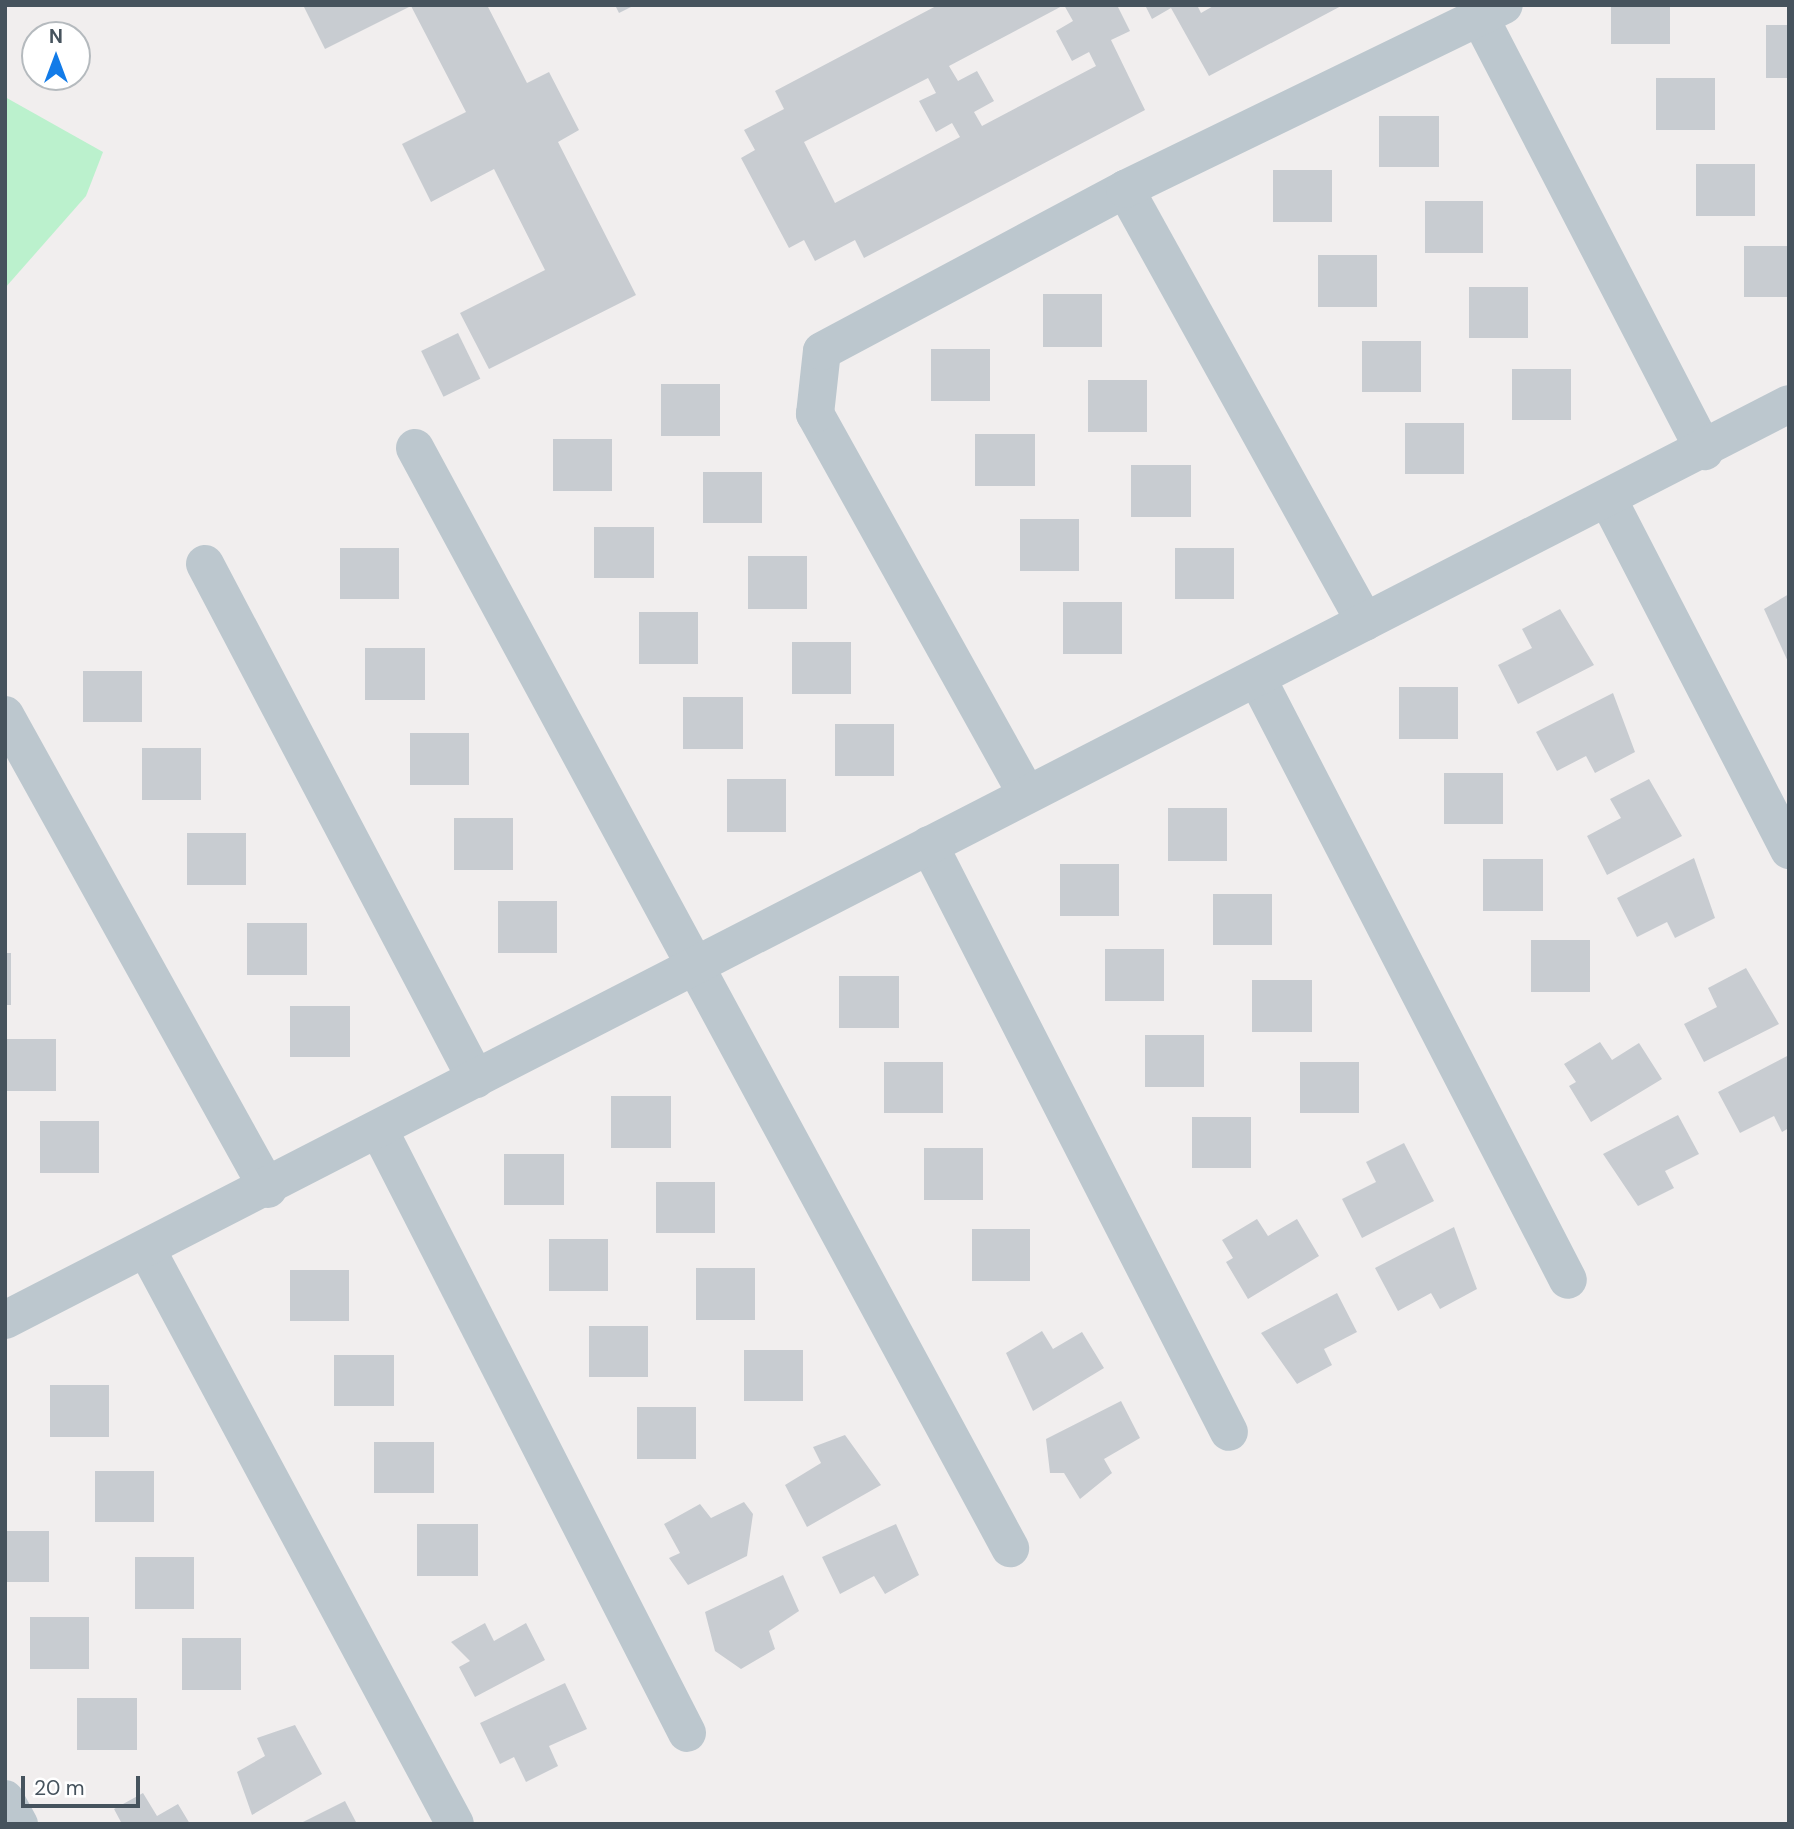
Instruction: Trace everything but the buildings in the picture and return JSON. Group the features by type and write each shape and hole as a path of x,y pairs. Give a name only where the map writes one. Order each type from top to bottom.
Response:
{"street":[{"path":"1026,793 815,414 822,351 1125,189 1492,12 1704,451"},
{"path":"1125,189 1365,622"},
{"path":"5,1320 148,1252 695,964 1026,793 1258,680 1365,622 1609,501 1789,404"},
{"path":"415,448 1010,1548"},
{"path":"1609,501 1789,850"},
{"path":"205,564 476,1079"},
{"path":"1258,680 1568,1280"},
{"path":"5,715 268,1189"},
{"path":"929,845 1229,1432"},
{"path":"379,1130 687,1733"},
{"path":"148,1252 455,1824"},
{"path":"5,1799 19,1824"}],"green space":[{"path":"5,97 103,152 86,196 5,288"}]}
